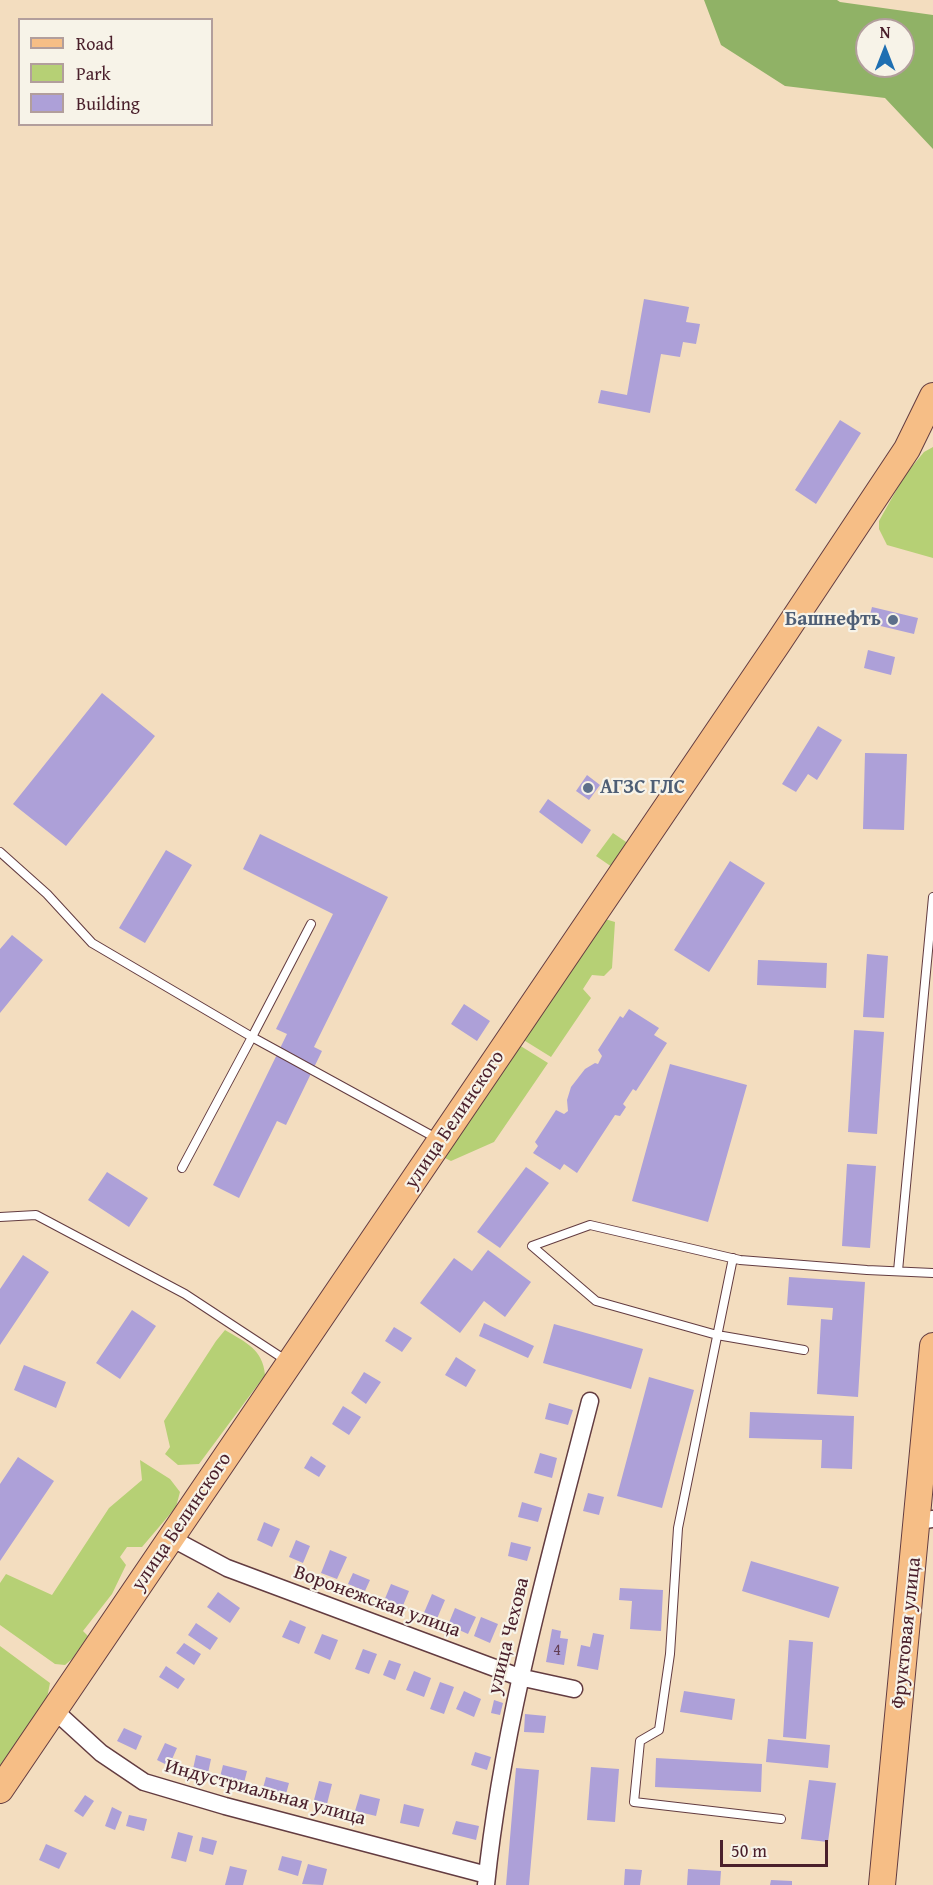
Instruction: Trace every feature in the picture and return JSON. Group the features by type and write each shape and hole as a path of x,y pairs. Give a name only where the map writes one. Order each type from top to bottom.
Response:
{"main road":[{"name":"улица Белинского","path":"0,1790 778,643 924,437 933,396"},
{"name":"Фруктовая улица","path":"882,1885 925,1520 933,1346"}],"street":[{"name":"улица Чехова","path":"486,1880 502,1765 519,1677 590,1401"},
{"name":"Воронежская улица","path":"171,1538 227,1568 519,1677 574,1689"},
{"name":"Индустриальная улица","path":"54,1710 101,1753 144,1782 486,1880"}],"lane":[{"path":"0,852 47,894 92,943 252,1037 441,1140"},
{"path":"898,1271 933,897"},
{"path":"182,1168 311,924"},
{"path":"0,1217 36,1215 185,1294 290,1363"},
{"path":"804,1350 717,1335 596,1301 532,1246 590,1225 733,1258 933,1273"},
{"path":"733,1258 678,1528 670,1654 659,1730 640,1741 634,1802 781,1819"}],"green space":[{"path":"704,0 837,0 933,15 933,149 885,98 785,86 721,45"},
{"path":"933,447 933,558 887,545 879,529 879,521 905,475 924,452"},
{"path":"613,833 629,844 612,867 596,856"},
{"path":"605,919 615,922 612,968 604,976 592,975 583,989 591,998 551,1057 522,1039"},
{"path":"519,1045 548,1063 494,1142 451,1161 445,1158"},
{"path":"225,1330 257,1352 264,1366 265,1375 199,1464 178,1465 165,1454 170,1447 164,1421"},
{"path":"140,1460 170,1479 180,1492 176,1507 142,1547 127,1547 120,1557 126,1565 112,1594 83,1631 88,1636 65,1665 55,1664 0,1625 0,1583 6,1574 52,1595 109,1508 142,1480"},
{"path":"0,1646 50,1683 47,1698 0,1766"}],"building":[{"path":"644,299 689,307 686,322 700,324 696,344 683,342 680,357 661,354 650,413 598,403 601,390 627,395"},
{"path":"840,420 861,433 816,504 795,490"},
{"name":"Башнефть","path":"872,607 918,618 914,634 868,623"},
{"path":"868,650 895,657 891,675 864,668"},
{"path":"102,693 155,736 66,846 13,804"},
{"path":"818,726 842,740 817,780 808,774 796,792 782,784"},
{"path":"865,753 907,754 904,830 863,829"},
{"name":"АГЗС ГЛС","path":"587,775 600,785 589,800 576,791"},
{"path":"548,799 591,830 582,844 539,812"},
{"path":"260,834 388,897 314,1047 322,1051 286,1125 277,1121 239,1198 213,1185 287,1034 276,1029 333,914 243,869"},
{"path":"166,850 192,865 145,943 119,928"},
{"path":"730,861 765,883 709,972 674,950"},
{"path":"12,935 43,960 0,1013 0,949"},
{"path":"867,954 888,956 884,1018 863,1017"},
{"path":"758,960 827,963 826,988 757,985"},
{"path":"464,1004 490,1021 477,1041 451,1024"},
{"path":"629,1009 659,1028 654,1035 667,1043 636,1091 633,1089 623,1104 626,1107 620,1116 615,1115 577,1173 564,1164 560,1170 533,1153 538,1146 535,1142 556,1110 564,1114 568,1111 567,1100 571,1087 585,1069 595,1063 598,1064 602,1056 598,1050 620,1016 623,1018"},
{"path":"854,1030 884,1032 877,1134 848,1132"},
{"path":"670,1064 747,1085 708,1222 632,1201"},
{"path":"847,1164 876,1166 870,1248 842,1246"},
{"path":"526,1167 549,1183 500,1248 477,1232"},
{"path":"107,1172 148,1198 129,1227 88,1200"},
{"path":"488,1250 531,1282 505,1317 484,1301 460,1333 420,1303 454,1258 472,1271"},
{"path":"23,1255 49,1272 0,1345 0,1289"},
{"path":"789,1277 865,1282 858,1397 817,1394 821,1319 832,1320 833,1308 787,1305"},
{"path":"132,1310 156,1326 120,1379 96,1363"},
{"path":"484,1323 534,1346 528,1358 479,1336"},
{"path":"554,1324 643,1349 631,1389 543,1363"},
{"path":"394,1327 412,1338 402,1352 385,1341"},
{"path":"456,1357 476,1370 466,1387 445,1375"},
{"path":"24,1365 66,1382 56,1408 14,1390"},
{"path":"364,1372 381,1382 366,1404 351,1393"},
{"path":"649,1377 694,1390 662,1508 617,1496"},
{"path":"549,1403 573,1410 568,1425 545,1419"},
{"path":"343,1406 361,1417 349,1435 332,1424"},
{"path":"750,1412 854,1416 852,1469 821,1468 822,1440 749,1438"},
{"path":"540,1453 557,1458 552,1478 534,1473"},
{"path":"311,1456 326,1466 319,1477 304,1468"},
{"path":"18,1457 54,1481 0,1561 0,1484"},
{"path":"588,1493 604,1497 599,1515 583,1511"},
{"path":"522,1502 542,1508 538,1522 518,1517"},
{"path":"264,1522 280,1529 272,1547 257,1540"},
{"path":"296,1540 310,1546 303,1563 289,1557"},
{"path":"511,1542 531,1547 527,1561 508,1556"},
{"path":"330,1550 347,1557 337,1579 321,1573"},
{"path":"751,1561 839,1587 829,1618 742,1591"},
{"path":"353,1573 370,1580 365,1591 348,1584"},
{"path":"391,1584 409,1591 402,1608 384,1601"},
{"path":"620,1588 663,1590 661,1631 630,1629 632,1601 619,1600"},
{"path":"218,1592 240,1608 230,1623 207,1607"},
{"path":"432,1594 445,1600 436,1621 423,1615"},
{"path":"455,1608 476,1617 468,1634 448,1625"},
{"path":"481,1617 498,1624 490,1643 474,1636"},
{"path":"290,1620 306,1627 299,1644 282,1637"},
{"path":"196,1623 218,1638 210,1650 188,1635"},
{"path":"552,1629 561,1631 560,1638 568,1639 564,1665 546,1662"},
{"path":"593,1633 604,1635 598,1670 577,1666 581,1645 590,1647"},
{"path":"322,1634 338,1640 330,1660 314,1653"},
{"path":"789,1640 813,1642 806,1739 783,1737"},
{"path":"184,1643 201,1654 194,1665 176,1653"},
{"path":"363,1649 377,1654 369,1674 355,1669"},
{"path":"389,1660 401,1664 395,1680 383,1675"},
{"path":"166,1666 185,1679 178,1689 159,1677"},
{"path":"414,1671 431,1678 424,1697 406,1690"},
{"path":"440,1682 454,1687 444,1714 430,1709"},
{"path":"464,1691 481,1699 474,1717 456,1709"},
{"path":"684,1691 735,1699 732,1720 680,1712"},
{"path":"494,1700 503,1703 500,1715 491,1713"},
{"path":"525,1714 546,1716 544,1733 524,1732"},
{"path":"124,1728 142,1736 136,1750 117,1741"},
{"path":"768,1739 830,1745 828,1768 766,1762"},
{"path":"165,1743 177,1748 169,1766 157,1760"},
{"path":"475,1752 491,1757 487,1770 471,1765"},
{"path":"196,1755 211,1759 207,1778 192,1774"},
{"path":"656,1758 762,1764 761,1792 655,1787"},
{"path":"223,1765 247,1771 244,1783 220,1777"},
{"path":"591,1767 619,1769 615,1822 587,1820"},
{"path":"516,1768 539,1770 529,1885 506,1885"},
{"path":"266,1777 289,1783 286,1794 263,1788"},
{"path":"809,1780 836,1783 828,1842 801,1839"},
{"path":"319,1781 332,1784 327,1804 314,1800"},
{"path":"360,1794 380,1799 376,1816 355,1811"},
{"path":"85,1795 94,1801 83,1817 74,1811"},
{"path":"404,1804 424,1809 419,1827 400,1823"},
{"path":"112,1807 122,1812 115,1830 105,1826"},
{"path":"129,1815 147,1819 144,1831 126,1826"},
{"path":"456,1821 479,1826 476,1840 452,1834"},
{"path":"178,1832 193,1836 186,1862 171,1858"},
{"path":"202,1837 217,1841 213,1855 199,1851"},
{"path":"46,1844 67,1853 59,1869 39,1860"},
{"path":"282,1856 302,1861 298,1876 278,1870"},
{"path":"308,1864 327,1869 323,1885 302,1884"},
{"path":"230,1866 247,1870 243,1885 225,1885"},
{"path":"625,1869 642,1870 640,1885 624,1885"},
{"path":"688,1869 721,1871 720,1885 687,1885"},
{"path":"771,1880 792,1881 792,1885 770,1885"}],"place":[{"name":"Башнефть","path":"893,620"},
{"name":"АГЗС ГЛС","path":"588,788"}]}
